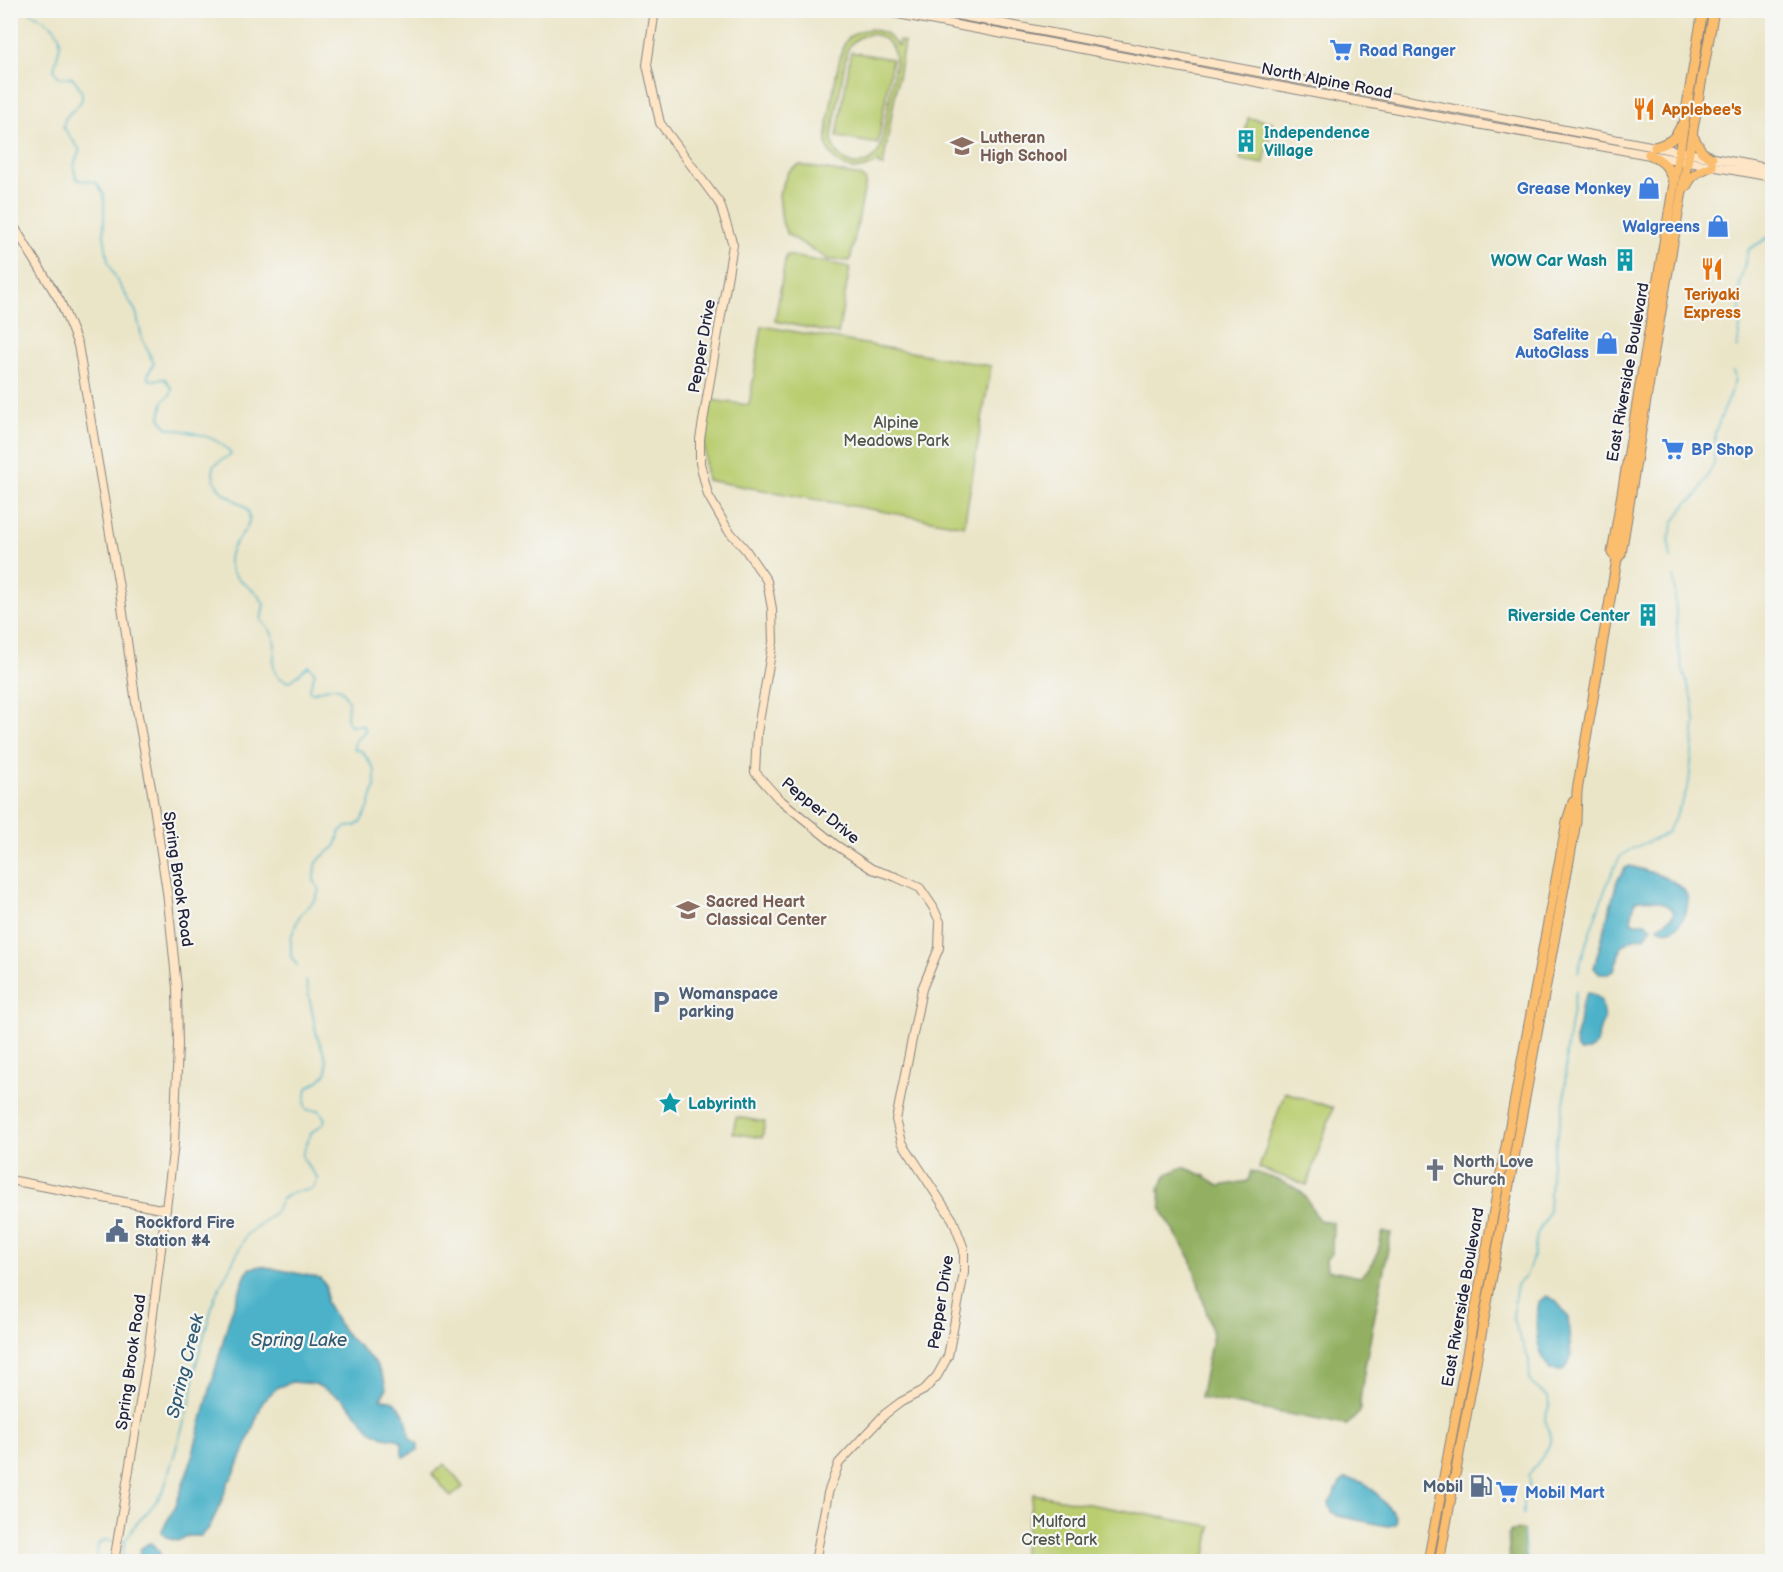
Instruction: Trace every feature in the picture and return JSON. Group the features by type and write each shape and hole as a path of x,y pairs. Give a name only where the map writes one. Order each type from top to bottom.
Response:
{"main road":[{"name":"East Riverside Boulevard","path":"1439,1562 1473,1347 1567,821 1577,791 1617,559 1621,554 1682,198 1686,116 1703,10"},
{"name":"East Riverside Boulevard","path":"1617,559 1612,553 1674,184 1692,136 1714,10"},
{"path":"1674,184 1668,167 1652,151 1669,142 1677,134 1686,116"},
{"path":"1682,198 1690,177 1712,162 1702,152 1692,136"},
{"name":"East Riverside Boulevard","path":"1428,1562 1473,1347"}],"street":[{"name":"Pepper Drive","path":"655,10 647,65 660,123 720,204 733,244 700,439 700,463 708,495 728,530 745,549 767,581 772,609 773,642 757,733 756,772 778,798 836,845 872,869 920,888 940,922 939,948 922,989 896,1120 902,1142 953,1220 964,1249 964,1273 948,1356 937,1376 924,1390 901,1402 885,1414 839,1463 828,1493 815,1562"},
{"name":"North Alpine Road","path":"877,10 1477,124 1599,141"},
{"name":"North Alpine Road","path":"930,10 1652,151 1712,162 1773,169"},
{"name":"North Alpine Road","path":"1712,162 1773,177"},
{"name":"Spring Brook Road","path":"10,220 60,301 78,345 152,793 167,892 177,988 178,1045 174,1133 166,1209 148,1354 114,1562"},
{"path":"10,1180 166,1209"}],"green space":[{"path":"870,29 885,33 898,46 899,41 904,42 883,166 878,165 878,161 864,168 852,169 841,165 830,153 827,145 828,125 836,75 846,41 857,32","holes":["870,34 889,43 895,58 881,147 868,162 851,164 837,154 833,146 832,135 847,51 851,44 859,38"]},
{"path":"851,52 892,59 878,144 837,137"},
{"path":"1248,118 1272,122 1264,164 1240,160"},
{"path":"800,165 860,176 866,181 850,261 829,260 787,234 782,222 779,194 788,172"},
{"path":"786,255 850,267 838,334 775,321"},
{"name":"Alpine Meadows Park","path":"762,326 991,366 964,526 707,480 705,440 710,400 749,405"},
{"path":"1285,1092 1333,1108 1307,1185 1259,1168"},
{"path":"736,1117 765,1122 762,1138 733,1133"},
{"path":"1183,1167 1205,1176 1219,1186 1248,1181 1251,1171 1294,1187 1306,1198 1319,1220 1333,1222 1332,1254 1326,1259 1327,1270 1360,1277 1374,1260 1383,1232 1391,1233 1365,1366 1360,1412 1347,1425 1200,1398 1213,1334 1191,1259 1162,1211 1159,1189 1167,1174"},
{"path":"445,1464 463,1487 451,1497 432,1474"},
{"name":"Mulford Crest Park","path":"1033,1494 1211,1526 1205,1561 1021,1561"},
{"path":"1523,1530 1528,1561 1510,1561 1508,1535 1511,1531"}],"water":[{"path":"1630,866 1664,877 1682,888 1688,902 1686,911 1678,925 1672,930 1664,930 1657,927 1672,917 1674,912 1671,908 1656,901 1645,899 1635,901 1631,920 1634,923 1645,923 1652,927 1645,937 1636,938 1622,945 1614,971 1601,974 1594,968 1617,881 1625,868"},
{"path":"1587,993 1593,994 1601,1001 1604,1020 1596,1045 1588,1051 1580,1052 1575,1039 1581,1007"},
{"name":"Spring Lake","path":"261,1266 320,1278 326,1286 326,1302 343,1331 376,1364 386,1389 381,1399 392,1400 403,1412 409,1437 418,1444 418,1450 404,1457 402,1443 397,1439 384,1437 371,1431 341,1398 315,1384 292,1382 278,1387 263,1401 242,1456 228,1482 209,1528 201,1536 188,1536 177,1541 167,1538 161,1532 176,1505 190,1464 229,1319 246,1274 251,1268"},
{"path":"1546,1296 1557,1301 1568,1318 1571,1357 1568,1365 1561,1371 1550,1370 1537,1337 1537,1311 1539,1302"},
{"path":"1345,1479 1360,1481 1374,1491 1394,1515 1396,1522 1394,1525 1387,1526 1338,1516 1332,1512 1329,1504 1340,1483"},
{"path":"149,1543 158,1550 160,1561 144,1561 139,1554 140,1549"}],"waterway":[{"name":"Spring Creek","path":"27,10 57,31 60,45 54,70 59,77 73,78 80,88 81,101 69,114 63,127 80,150 74,168 78,180 96,182 104,195 104,235 108,261 136,312 142,338 154,364 148,377 150,380 165,379 172,389 170,395 163,401 160,418 166,427 211,438 219,442 231,454 213,466 214,477 222,492 246,508 249,520 245,530 233,546 229,565 234,575 256,593 264,604 261,620 271,632 275,642 274,668 276,673 289,682 309,666 315,673 309,690 315,692 333,687 341,689 348,700 347,721 350,725 362,725 366,730 355,741 354,747 362,751 373,767 375,786 368,809 360,823 339,832 335,846 317,864 314,880 319,890 316,899 300,915 291,938 291,957 297,965"},
{"path":"1737,348 1740,328 1740,283 1748,250 1772,235"},
{"path":"1671,559 1669,539 1674,522 1688,502 1694,499 1714,464 1715,432 1730,396 1735,379 1733,371"},
{"path":"1578,973 1597,911 1617,862 1627,851 1668,832 1689,783 1695,722 1693,701 1678,648 1674,577"},
{"name":"Spring Creek","path":"122,1542 163,1492 191,1399 196,1365 215,1296 247,1234 275,1212 282,1199 293,1192 310,1190 318,1179 302,1156 311,1133 323,1124 325,1119 319,1110 306,1110 305,1103 307,1088 320,1080 327,1072 326,1058 317,1036 306,981"},
{"path":"1523,1515 1523,1496 1530,1484 1529,1474 1550,1443 1550,1432 1545,1418 1550,1403 1548,1397 1533,1385 1530,1379 1529,1360 1513,1320 1515,1295 1517,1285 1526,1276 1534,1254 1537,1234 1549,1210 1552,1161 1565,1097 1566,1054 1576,990"},
{"path":"1523,1533 1528,1562"},
{"name":"Spring Creek","path":"96,1562 98,1544 105,1540 113,1541"},
{"name":"Spring Creek","path":"121,1562 125,1542"}],"place":[{"name":"Road Ranger","path":"1341,50"},
{"name":"Applebee's","path":"1644,109"},
{"name":"Independence Village","path":"1246,141"},
{"name":"Lutheran High School","path":"962,146"},
{"name":"Grease Monkey","path":"1649,188"},
{"name":"Walgreens","path":"1718,226"},
{"name":"WOW Car Wash","path":"1625,260"},
{"name":"Teriyaki Express","path":"1712,269"},
{"name":"Safelite AutoGlass","path":"1607,343"},
{"name":"BP Shop","path":"1673,449"},
{"name":"Riverside Center","path":"1648,615"},
{"name":"Sacred Heart Classical Center","path":"688,910"},
{"name":"Womanspace parking","path":"661,1002"},
{"name":"Labyrinth","path":"670,1103"},
{"name":"North Love Church","path":"1435,1170"},
{"name":"Rockford Fire Station #4","path":"117,1231"},
{"name":"Mobil","path":"1481,1486"},
{"name":"Mobil Mart","path":"1507,1492"}]}
